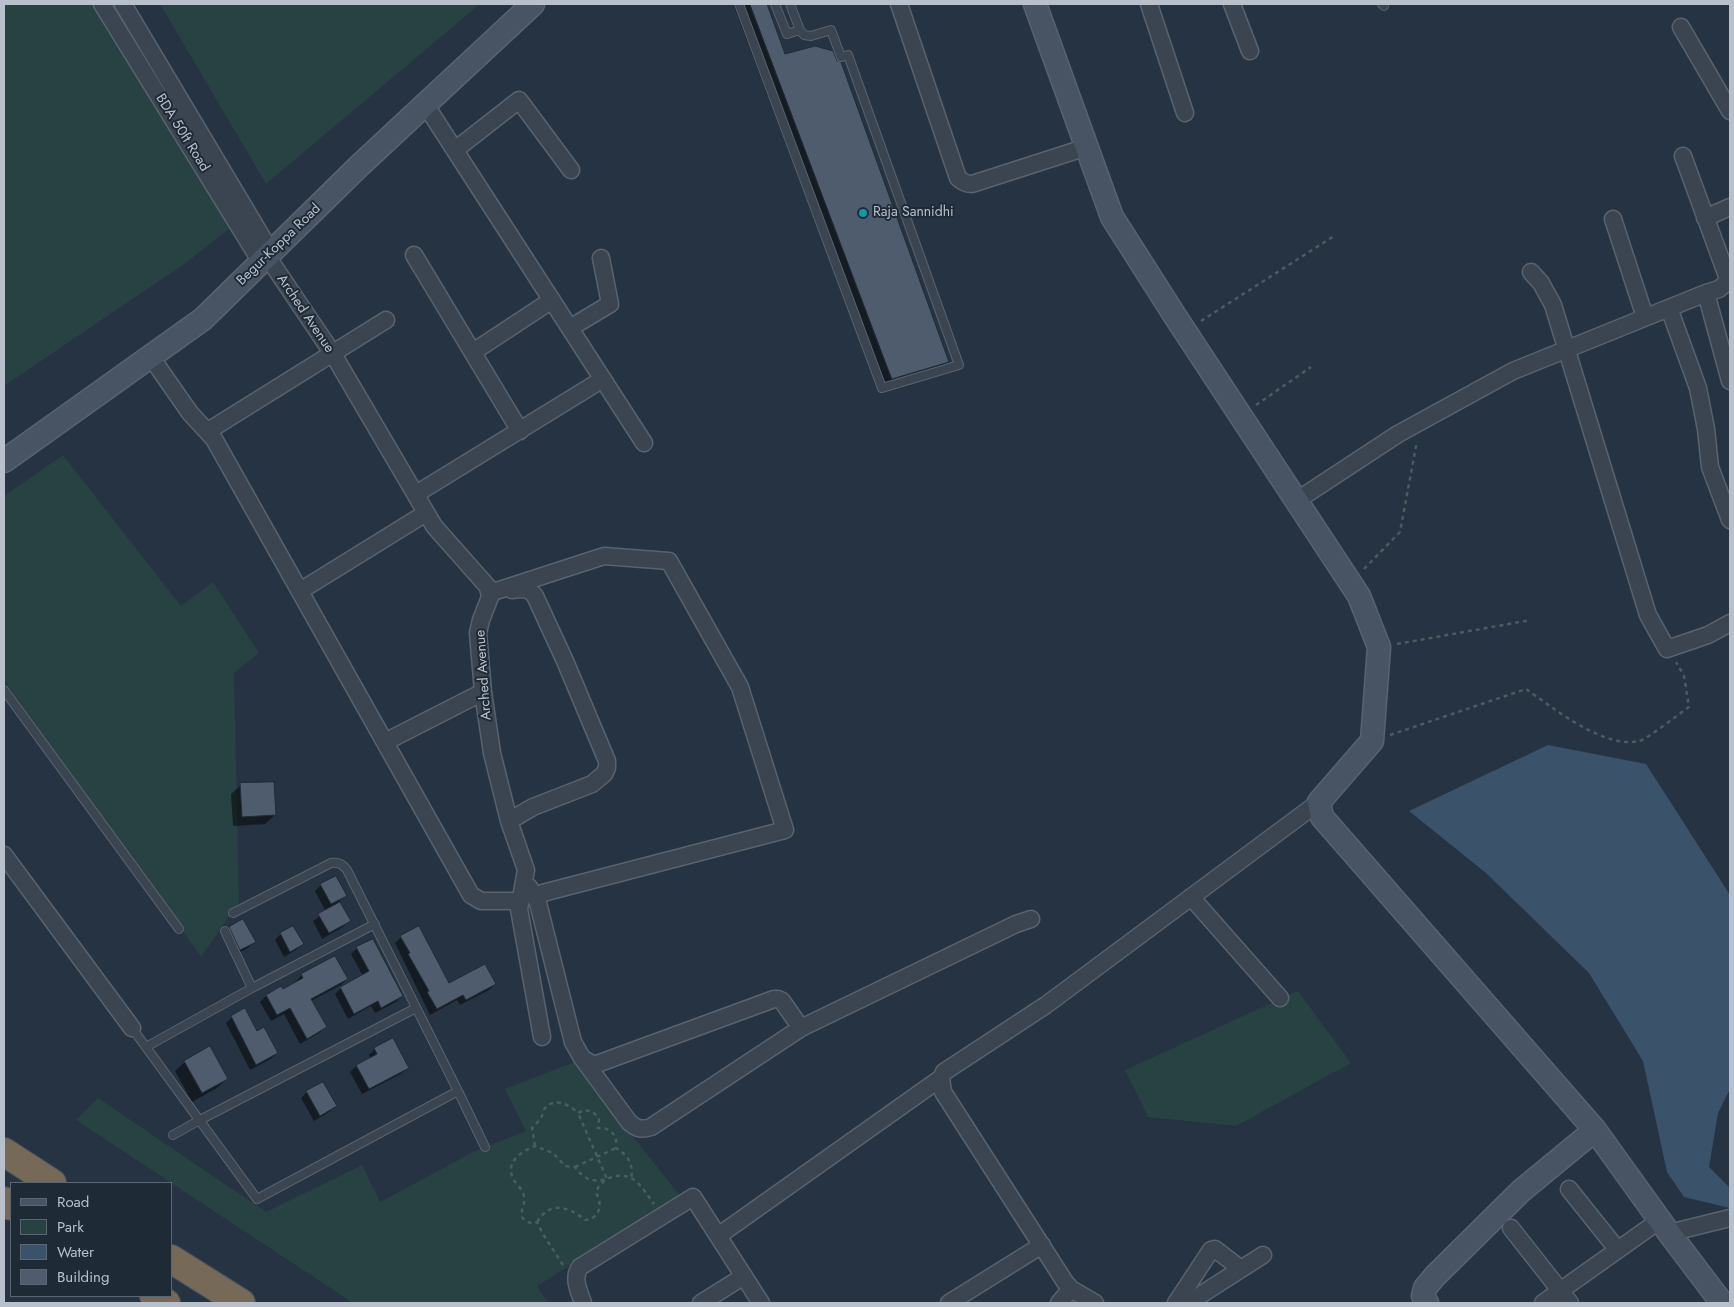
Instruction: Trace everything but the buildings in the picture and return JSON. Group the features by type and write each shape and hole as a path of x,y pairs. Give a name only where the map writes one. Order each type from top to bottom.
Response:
{"highway":[{"path":"4,1152 50,1182"},
{"path":"172,1260 231,1297"}],"street":[{"name":"BDA 50ft Road","path":"102,4 266,257"},
{"name":"BDA 50ft Road","path":"123,4 266,257"},
{"name":"Begur-Koppa Road","path":"4,461 203,319 358,167 533,4"},
{"path":"899,4 958,178 962,182 972,184 1087,147"},
{"path":"718,1236 941,1078 944,1072 1046,1005 1319,802 1372,741 1379,647 1359,596 1185,332 1112,217 1035,4"},
{"path":"1149,4 1185,113"},
{"path":"1232,4 1250,51"},
{"path":"1681,28 1730,111"},
{"path":"455,150 519,100 571,170"},
{"path":"425,104 644,443"},
{"path":"1296,501 1398,434 1513,371 1719,289 1726,283 1727,276 1682,156"},
{"path":"1705,218 1730,207"},
{"path":"1613,219 1645,317"},
{"path":"414,255 520,430"},
{"name":"Arched Avenue","path":"266,257 333,354 434,526 485,583 490,593 478,633 483,692 492,753 509,821 526,870 527,898"},
{"path":"570,328 610,304 602,258"},
{"path":"1531,272 1541,282 1549,296 1568,349 1648,615 1667,649 1708,635 1730,623"},
{"path":"1706,293 1730,381"},
{"path":"473,352 552,300"},
{"path":"1669,308 1698,388 1706,429 1710,467 1730,520"},
{"path":"208,432 386,320"},
{"path":"151,357 190,413 214,439 471,895 481,901 527,898 785,830 740,687 669,561 604,556 490,593"},
{"path":"416,494 603,379"},
{"path":"300,591 426,513"},
{"path":"490,593 526,588 530,589 535,596 607,761 607,768 604,774 592,784 533,807 509,821"},
{"path":"385,742 483,692"},
{"path":"1319,802 1322,817 1595,1130 1722,1303"},
{"path":"4,856 132,1028"},
{"path":"1191,896 1280,998"},
{"path":"527,898 519,909 542,1037"},
{"path":"527,898 538,903 573,1042 582,1058 629,1122 635,1128 643,1130 651,1127 801,1028 1016,924 1031,919"},
{"path":"582,1058 592,1064 597,1064 774,1000 782,1001 801,1028"},
{"path":"941,1078 943,1092 1071,1289 1095,1303"},
{"path":"1427,1303 1423,1296 1425,1288 1430,1282 1522,1192 1595,1130"},
{"path":"1569,1189 1617,1249"},
{"path":"581,1297 576,1278 576,1272 580,1267 693,1197 761,1303"},
{"path":"1543,1303 1617,1249 1665,1227 1730,1218"},
{"path":"1511,1228 1570,1303"},
{"path":"949,1303 1042,1245"},
{"path":"1176,1303 1211,1250 1215,1249 1221,1252 1241,1269"},
{"path":"1188,1303 1263,1255"},
{"path":"701,1303 744,1276"},
{"path":"1058,1303 1071,1289"}],"lane":[{"path":"739,4 882,388 959,365 848,55 841,57 831,30 811,36 804,35 800,30 790,4"},
{"path":"775,4 787,34 800,30"},
{"path":"4,690 6,699 179,929"},
{"path":"233,913 331,863 337,862 342,864 375,924 485,1147"},
{"path":"146,1047 252,988 375,924"},
{"path":"225,931 252,988"},
{"path":"173,1136 198,1121 416,1008"},
{"path":"132,1028 198,1121 257,1199 458,1091"}],"path":[{"path":"1185,332 1334,236"},
{"path":"1240,415 1311,367"},
{"path":"1350,582 1400,532 1420,423"},
{"path":"1379,647 1531,620"},
{"path":"1372,741 1526,689 1570,720 1611,741 1639,742 1689,706 1684,676 1667,649"},
{"path":"535,1146 532,1128 542,1118 544,1109 552,1103 559,1103 572,1108 578,1113 607,1179"},
{"path":"578,1113 585,1110 593,1112 598,1120 598,1128 606,1129 614,1134 616,1148"},
{"path":"607,1179 597,1189 599,1209 592,1219 585,1220 568,1209 557,1207 547,1211 537,1222 530,1223 523,1219 521,1212 524,1194 515,1182 511,1171 512,1161 528,1148 535,1146 553,1153 565,1166 575,1167 616,1148"},
{"path":"616,1148 631,1163 631,1178"},
{"path":"575,1167 579,1174 585,1178 600,1181 621,1176 631,1178 663,1215"},
{"path":"537,1222 581,1297"}],"green space":[{"path":"4,4 93,4 230,228 183,265 4,386"},
{"path":"160,4 480,4 266,184"},
{"path":"63,455 181,606 213,582 259,653 234,673 239,902 201,957 4,680 4,496"},
{"path":"1298,991 1351,1063 1236,1126 1148,1117 1125,1070"},
{"path":"574,1062 681,1197 537,1286 548,1303 353,1303 76,1120 98,1098 266,1212 362,1165 380,1202 475,1151 526,1131 505,1089"}],"water":[{"path":"1548,745 1646,764 1730,895 1730,1089 1718,1113 1709,1167 1730,1188 1730,1208 1684,1197 1667,1172 1643,1061 1589,973 1486,873 1409,811"}],"place":[{"name":"Raja Sannidhi","path":"863,213"}]}
